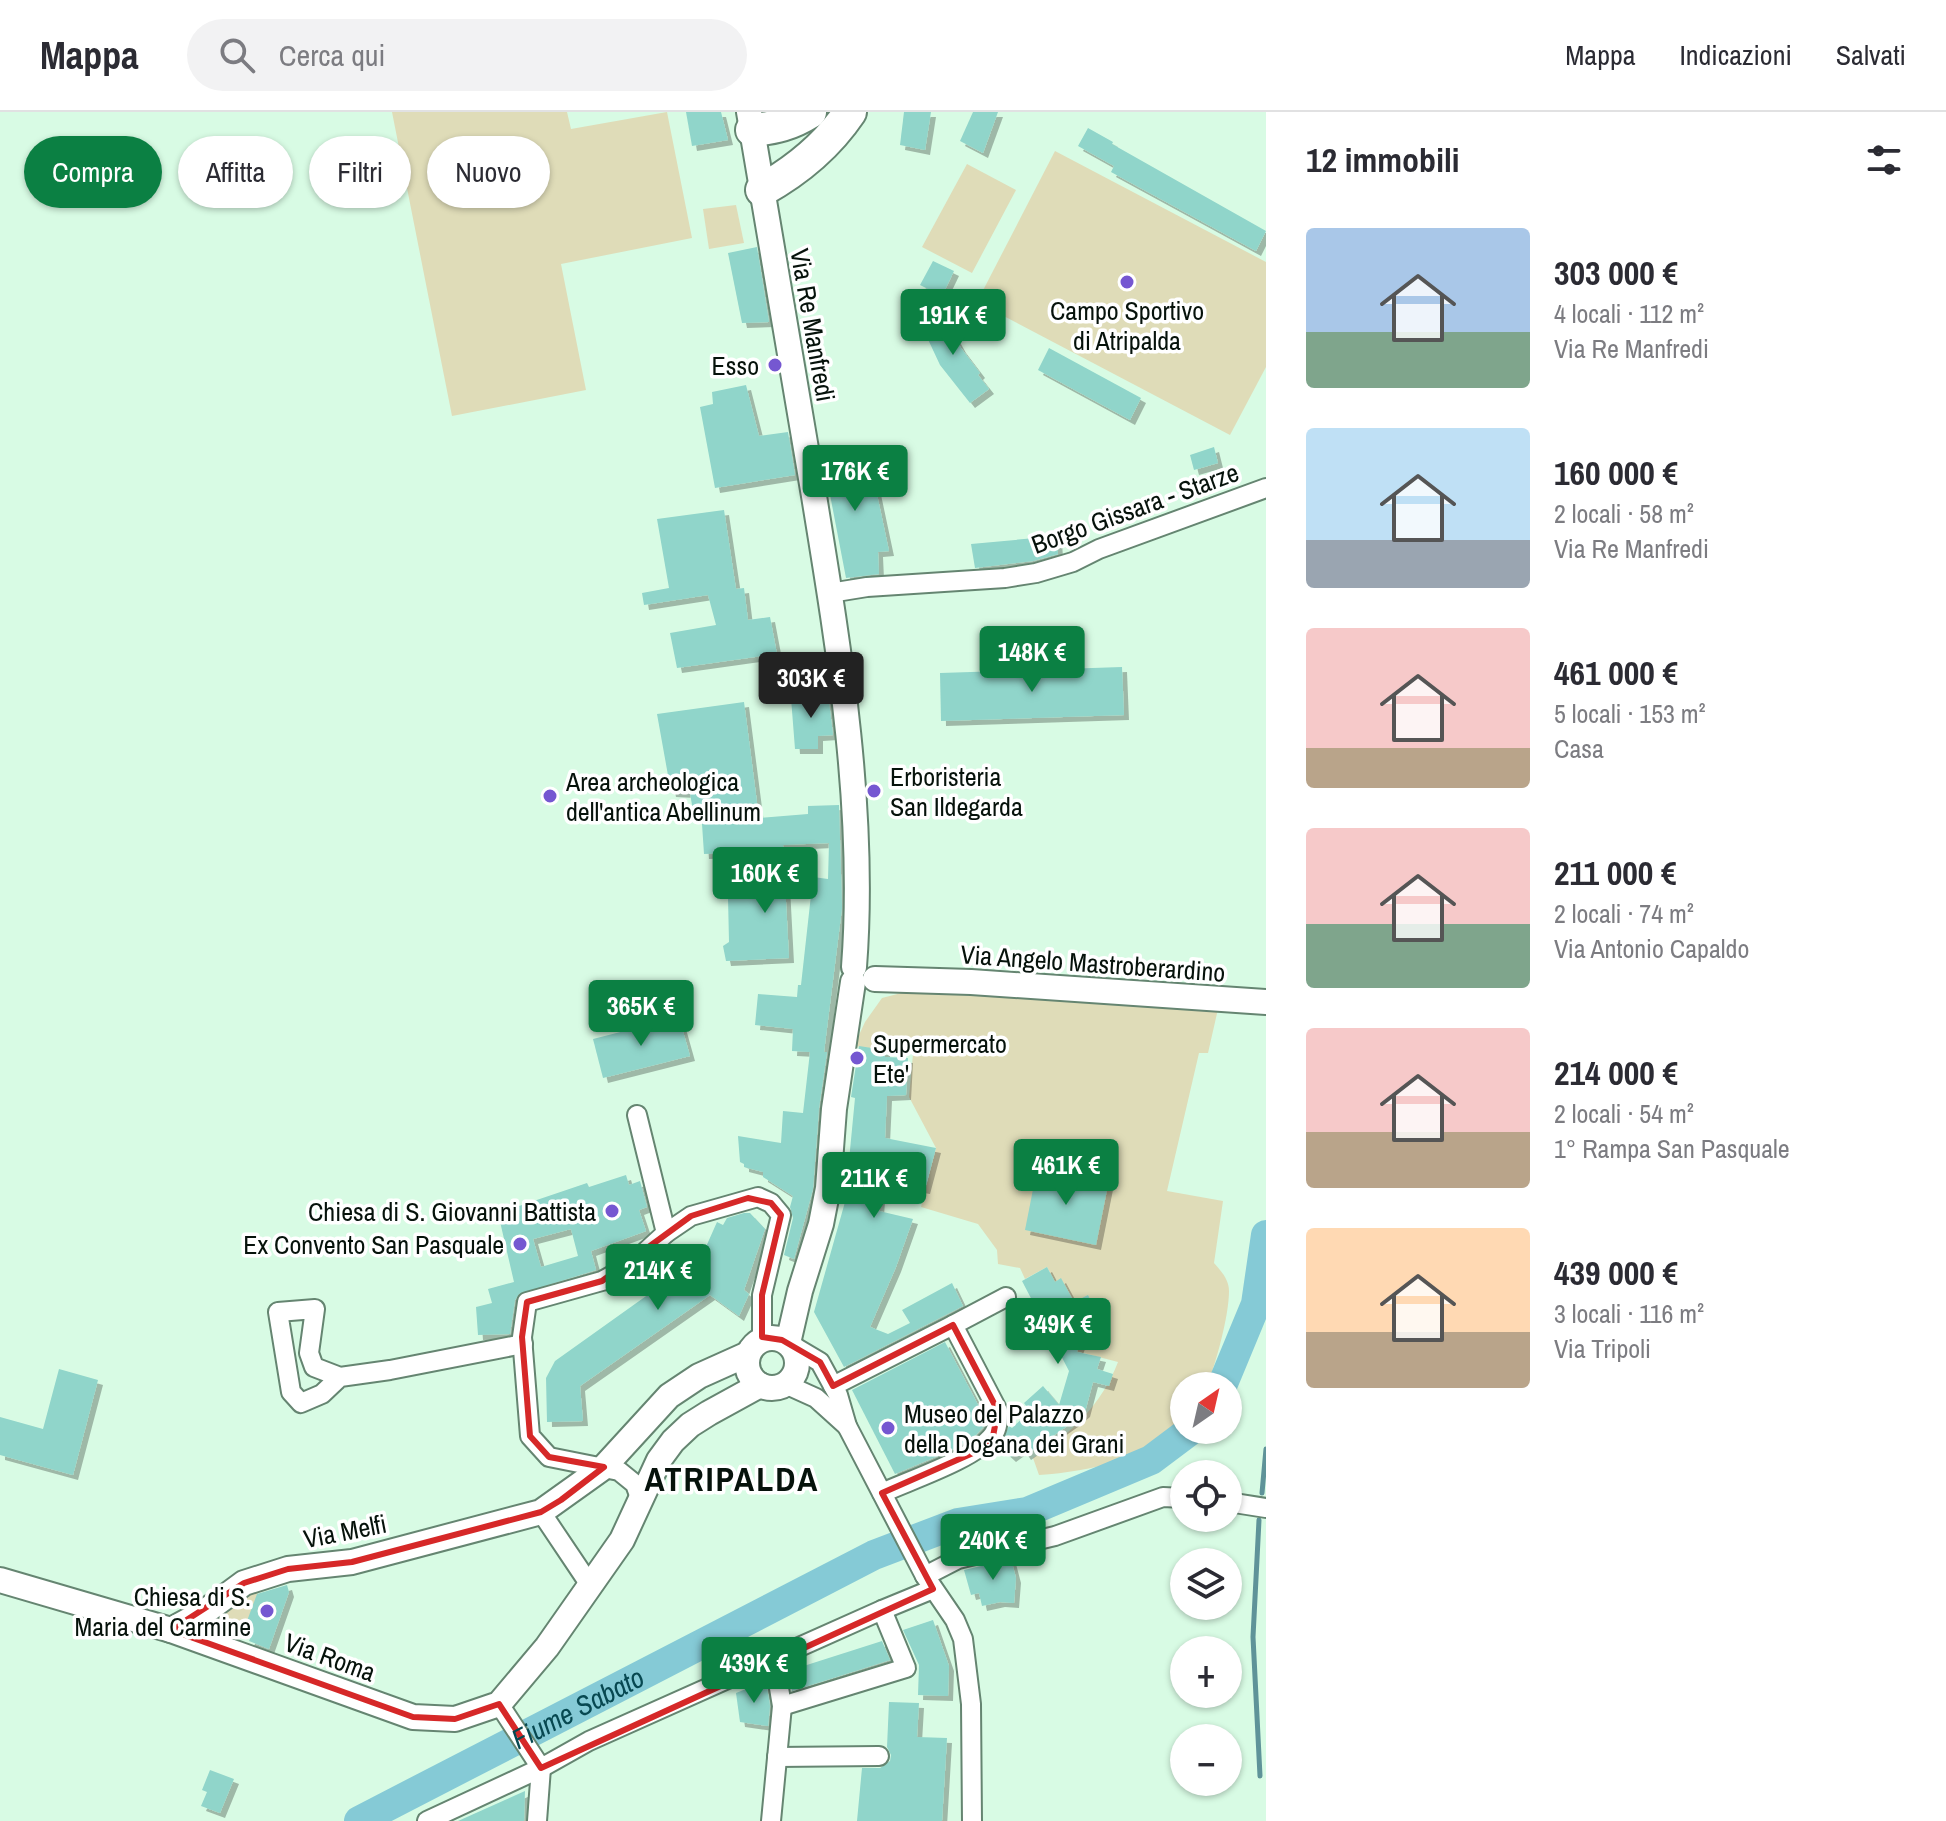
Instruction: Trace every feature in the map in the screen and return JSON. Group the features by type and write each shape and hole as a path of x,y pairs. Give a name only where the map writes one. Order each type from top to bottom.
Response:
{"highway":[{"path":"750,121 777,128 795,122 809,112"},
{"path":"762,190 792,173 810,158 850,112"}],"street":[{"name":"Via Re Manfredi","path":"750,121 830,593 852,773 857,929 865,975"},
{"name":"Borgo Gissara - Starze","path":"830,593 1036,573 1073,562 1099,549 1266,488"},
{"name":"Via Angelo Mastroberardino","path":"865,975 1266,1002"},
{"path":"590,1585 541,1512 604,1467 669,1396 699,1376 767,1344 793,1318 821,1224 828,1188 845,1024 865,975"},
{"path":"637,1115 666,1233"},
{"path":"640,1498 635,1484 619,1471 549,1457 530,1436 523,1344 527,1302 602,1281 631,1265 666,1233 691,1216 758,1197 771,1203 781,1215 762,1295 767,1344"},
{"path":"800,1291 750,1375 816,1398 847,1426"},
{"path":"833,1386 1006,1297"},
{"path":"340,1377 322,1394 301,1403 291,1392 278,1312 315,1309 309,1353 314,1367 340,1377 523,1344"},
{"path":"793,1318 833,1386 847,1426 926,1578 955,1620 967,1658 971,1704 972,1821"},
{"path":"885,1499 973,1453 993,1436 998,1425 998,1411 953,1325"},
{"path":"767,1344 820,1362"},
{"path":"537,1821 539,1764 499,1704 547,1647 622,1540 659,1460 690,1425 795,1372 796,1357 767,1344"},
{"path":"427,1821 539,1764 882,1610 958,1559 1055,1536 1163,1497 1170,1497"},
{"name":"Via Melfi","path":"171,1630 206,1611 244,1583 288,1569 352,1562 541,1512"},
{"name":"Via Roma","path":"0,1580 171,1630 413,1717 455,1719 499,1704"},
{"path":"782,1706 906,1668 882,1610"},
{"path":"771,1821 782,1706 774,1658"},
{"path":"777,1757 879,1756"}],"highlighted area":[{"path":"748,1198 771,1203 781,1215 762,1295 762,1337 782,1340 820,1362 833,1386 953,1325 998,1411 993,1436 973,1453 882,1493 933,1589 541,1768 499,1704 455,1719 413,1717 171,1630 244,1583 288,1569 352,1562 541,1512 561,1500 604,1467 549,1457 530,1436 522,1337 527,1302 602,1281 691,1216"}],"shaded area":[{"path":"392,112 567,112 571,129 667,112 692,238 561,264 586,390 452,416 411,208 411,136 397,136"},
{"name":"Campo Sportivo di Atripalda","path":"1055,151 1266,262 1266,367 1230,435 977,302"},
{"path":"967,164 1016,190 972,273 922,247"},
{"path":"736,205 744,243 709,249 703,209"},
{"path":"909,991 1218,1009 1208,1053 1199,1053 1167,1191 1223,1201 1214,1263 1228,1283 1227,1313 1212,1372 1170,1372 1170,1432 1152,1445 1117,1461 1039,1475 1033,1458 1084,1417 1103,1391 1118,1362 1076,1351 1085,1331 1083,1326 1099,1317 1074,1302 1061,1279 1055,1282 1047,1267 1025,1279 1020,1268 998,1264 997,1250 978,1224 921,1207 936,1148 909,1097 913,1054 854,1046 865,1022 882,998"},
{"path":"260,1588 241,1638 214,1629 213,1613"}],"building":[{"path":"686,112 721,112 728,140 692,146"},
{"path":"904,112 931,112 925,150 900,145"},
{"path":"973,112 998,112 983,153 960,141"},
{"path":"1088,128 1266,231 1256,251 1111,172 1114,166 1078,146"},
{"path":"757,247 769,322 742,323 728,253"},
{"path":"933,261 954,271 942,296 920,285"},
{"path":"939,310 946,326 989,389 970,403 940,365 918,318"},
{"path":"1049,348 1141,398 1130,420 1038,370"},
{"path":"746,385 759,436 788,432 795,475 715,488 700,407 713,404 712,392"},
{"path":"1214,447 1218,463 1194,470 1190,455"},
{"path":"862,449 868,486 875,485 889,551 878,552 879,574 846,578 822,453"},
{"path":"724,510 736,589 744,588 748,620 770,617 777,654 677,668 670,633 716,625 708,595 644,605 642,593 669,588 657,519"},
{"path":"1057,536 1058,554 1033,561 975,568 971,544"},
{"path":"1122,667 1124,715 941,721 940,673"},
{"path":"828,694 833,735 818,736 818,749 795,749 791,698"},
{"path":"744,702 759,818 808,814 808,806 839,805 842,908 824,1052 827,1052 813,1189 794,1259 784,1255 793,1218 790,1207 793,1196 763,1177 763,1172 744,1167 740,1162 738,1136 781,1143 783,1111 803,1113 810,1052 792,1051 793,1029 755,1025 758,994 797,997 813,877 828,879 829,843 783,845 789,958 726,961 723,946 729,942 727,853 704,854 701,809 693,811 690,793 671,792 657,714"},
{"path":"679,1017 690,1056 603,1078 593,1039"},
{"path":"859,1046 885,1050 885,1057 908,1058 906,1095 887,1096 885,1138 936,1148 925,1189 881,1182 879,1211 913,1219 870,1327 888,1334 910,1323 902,1310 952,1283 963,1306 844,1367 814,1312 845,1202 855,1098 851,1097"},
{"path":"1037,1169 1108,1185 1096,1245 1025,1230"},
{"path":"626,1175 629,1185 640,1181 647,1207 639,1210 646,1231 591,1251 596,1270 519,1294 515,1300 510,1334 478,1335 476,1307 492,1303 488,1289 514,1282 498,1213 587,1183 589,1187","holes":["571,1229 578,1256 541,1267 533,1239"]},
{"path":"750,1213 765,1229 744,1290 749,1294 739,1316 710,1295 580,1386 583,1421 547,1422 546,1378 555,1361 656,1289 652,1282 675,1266 689,1285 717,1222 723,1225 727,1218"},
{"path":"1047,1267 1055,1282 1061,1278 1074,1302 1088,1295 1099,1317 1088,1323 1077,1352 1101,1357 1097,1369 1113,1374 1109,1386 1093,1382 1085,1412 1073,1422 1026,1455 1022,1449 1011,1457 999,1446 1009,1426 1012,1428 1030,1411 1024,1403 1043,1386 1059,1405 1069,1371 1022,1281"},
{"path":"945,1342 986,1420 985,1425 976,1435 952,1450 895,1474 852,1390"},
{"path":"59,1369 98,1380 73,1475 0,1455 0,1417 43,1429"},
{"path":"1011,1559 1016,1578 1014,1603 982,1606 979,1593 971,1595 964,1570"},
{"name":"Chiesa di S. Maria del Carmine","path":"287,1585 289,1592 269,1649 249,1641 253,1633 244,1629 257,1594"},
{"path":"933,1620 949,1666 948,1696 918,1695 919,1665 903,1630"},
{"path":"882,1641 890,1660 792,1691 788,1671"},
{"path":"766,1681 770,1706 768,1726 740,1722 736,1693"},
{"path":"889,1702 919,1703 917,1737 947,1738 942,1821 857,1821 862,1768 880,1768 890,1761 887,1747"},
{"path":"210,1770 234,1779 220,1813 201,1806 207,1792 202,1790"},
{"path":"525,1791 524,1821 458,1821"}],"waterway":[{"name":"Fiume Sabato","path":"1228,1372 1256,1304 1266,1235"},
{"path":"1258,1289 1266,1305"},
{"name":"Fiume Sabato","path":"359,1821 874,1555 958,1523 1027,1512 1151,1460 1172,1444"},
{"path":"1262,1493 1266,1449"},
{"path":"1259,1520 1253,1637 1260,1776"}],"place":[{"name":"Campo Sportivo di Atripalda","path":"1127,282"},
{"name":"Esso","path":"775,365"},
{"name":"Erboristeria San Ildegarda","path":"874,791"},
{"name":"Area archeologica dell'antica Abellinum","path":"550,796"},
{"name":"Supermercato Ete'","path":"857,1058"},
{"name":"Chiesa di S. Giovanni Battista","path":"612,1211"},
{"name":"Ex Convento San Pasquale","path":"520,1244"},
{"name":"Museo del Palazzo della Dogana dei Grani","path":"888,1428"},
{"name":"Chiesa di S. Maria del Carmine","path":"267,1611"}],"district":[{"name":"ATRIPALDA","path":"732,1479"}]}
